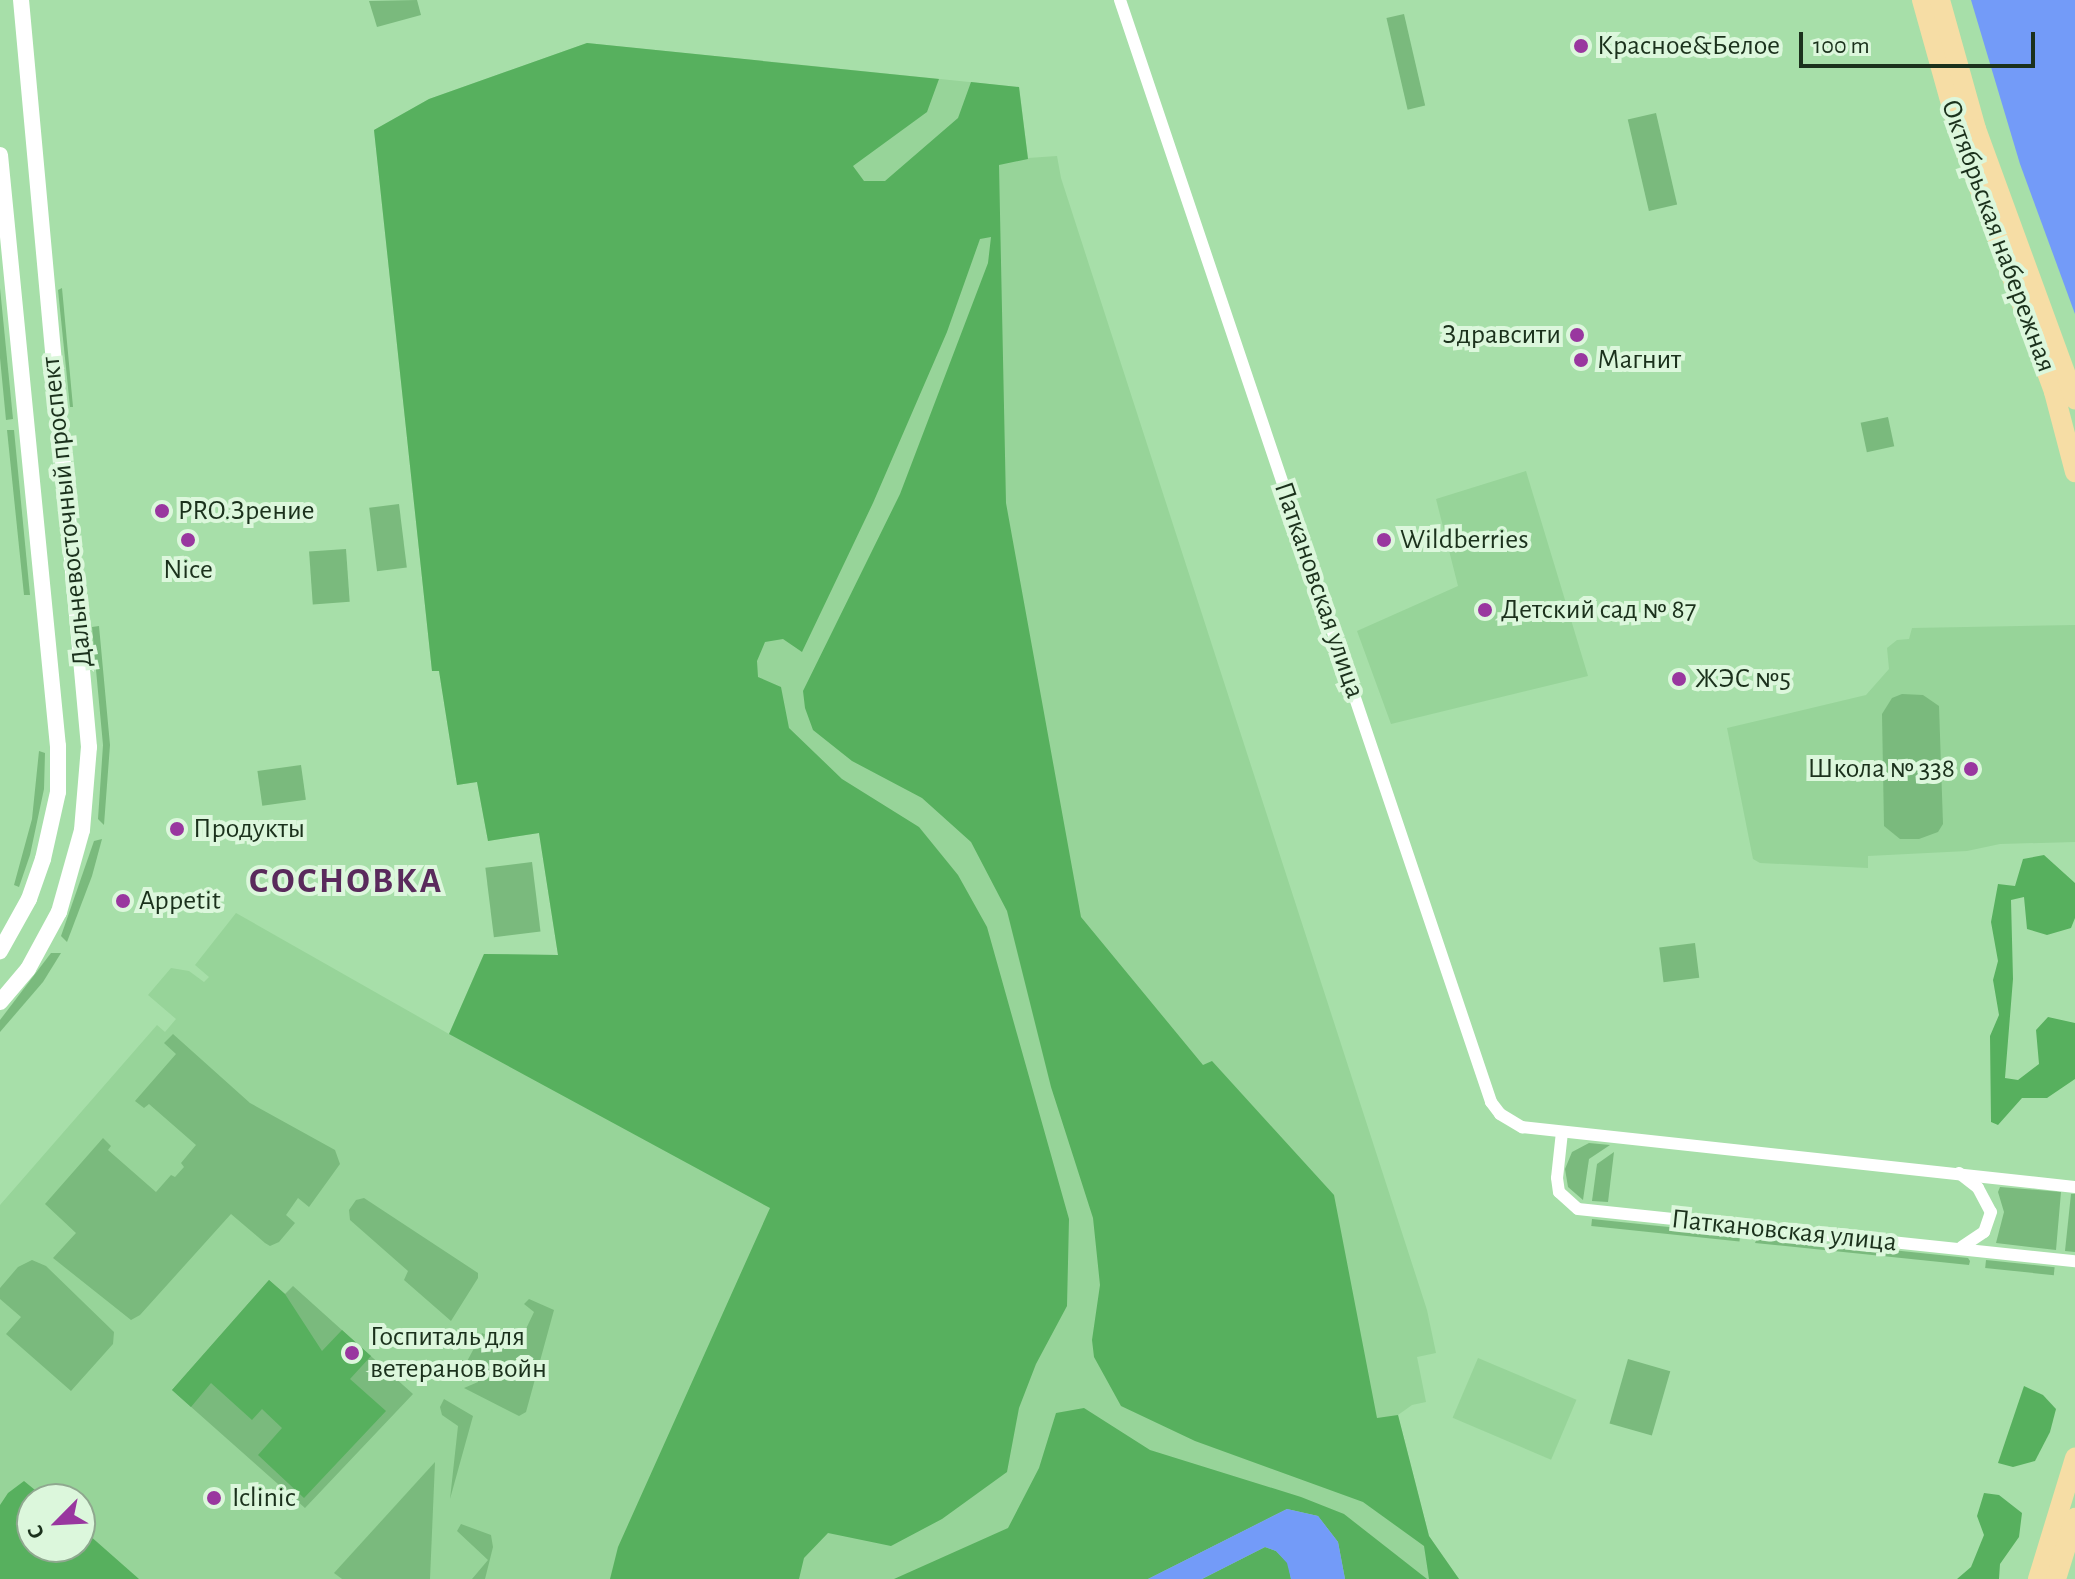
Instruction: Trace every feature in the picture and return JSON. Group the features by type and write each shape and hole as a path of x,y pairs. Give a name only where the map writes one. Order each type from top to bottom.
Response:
{"main road":[{"name":"Октябрьская набережная","path":"1922,0 1960,136 2054,392 2075,472"},
{"name":"Октябрьская набережная","path":"1940,0 1976,129 2075,399"},
{"path":"2038,1579 2075,1458"},
{"path":"2056,1579 2075,1518"}],"street":[{"name":"Дальневосточный проспект","path":"0,1002 28,969 59,912 82,830 89,747 21,0"},
{"name":"Паткановская улица","path":"1120,0 1491,1102 1509,1122 1562,1132 2075,1187"},
{"name":"Дальневосточный проспект","path":"0,155 58,746 58,792 43,859 29,899 0,951"},
{"name":"Паткановская улица","path":"1562,1132 1557,1178 1559,1192 1578,1209 2075,1261"},
{"path":"1959,1173 1978,1188 1991,1212 1984,1232 1959,1249"}],"shaded area":[{"path":"417,0 421,15 377,27 369,1"},
{"path":"1404,14 1425,106 1408,110 1386,18"},
{"path":"587,43 1019,87 1028,158 1057,156 1061,178 1427,1310 1436,1353 1417,1357 1426,1402 1412,1405 1398,1415 1429,1536 1459,1579 0,1579 0,1205 157,1025 165,1032 176,1019 148,995 171,968 189,971 204,982 209,977 195,965 236,913 449,1034 484,954 558,955 539,833 488,841 477,782 457,785 439,671 432,671 374,130 429,99"},
{"path":"587,43 939,79 927,112 853,166 864,181 885,181 958,118 971,82 1019,87 1028,159 999,165 1006,503 1081,917 1203,1065 1212,1061 1334,1195 1377,1418 1398,1415 1429,1536 1459,1579 1429,1579 1424,1546 1363,1502 1195,1441 1121,1406 1094,1357 1092,1340 1100,1285 1093,1218 1051,1087 1007,911 971,842 922,798 852,761 813,730 805,708 803,691 900,494 988,263 991,237 980,239 947,332 873,503 802,652 783,639 765,642 757,661 758,677 781,687 789,728 842,779 919,827 958,875 987,927 1069,1219 1067,1306 1036,1364 1019,1408 1007,1472 942,1519 891,1546 828,1533 804,1558 799,1579 610,1579 618,1547 770,1208 449,1034 484,954 558,955 539,833 488,841 477,782 457,785 439,671 432,671 374,130 429,99"},
{"path":"1656,113 1677,205 1649,211 1628,120"},
{"path":"0,288 13,419 6,420 0,358"},
{"path":"62,288 73,407 70,407 58,290"},
{"path":"1888,417 1894,446 1867,452 1861,423"},
{"path":"7,430 14,430 30,595 24,595"},
{"name":"Детский сад № 87","path":"1526,471 1588,676 1391,724 1357,631 1458,586 1436,499"},
{"path":"399,504 407,568 377,571 369,508"},
{"path":"346,549 350,602 313,604 309,552"},
{"name":"Школа № 338","path":"2075,625 2075,842 2000,844 1967,851 1868,856 1868,868 1760,863 1753,859 1727,728 1866,695 1889,669 1887,648 1897,640 1909,639 1912,628"},
{"path":"99,626 110,745 104,825 98,819 103,745 92,627"},
{"path":"1902,694 1923,695 1939,706 1943,824 1938,832 1919,839 1900,839 1884,826 1882,714 1892,698"},
{"path":"39,751 45,753 44,789 30,855 19,887 14,885 32,819"},
{"path":"301,765 306,800 262,806 257,771"},
{"path":"102,839 92,876 67,942 61,936 94,841"},
{"path":"2044,855 2075,883 2075,918 2071,928 2047,935 2027,929 2024,897 2011,900 2013,979 2005,1078 2018,1080 2039,1064 2036,1030 2048,1017 2075,1023 2075,1079 2047,1098 2022,1098 1998,1125 1991,1122 1990,1036 1999,1015 1993,980 1998,961 1991,922 1998,884 2015,886 2023,859"},
{"path":"532,862 541,931 494,937 485,868"},
{"path":"1695,943 1699,978 1664,982 1659,947"},
{"path":"51,953 61,953 43,982 0,1032 0,1020"},
{"path":"173,1034 250,1103 335,1150 340,1164 309,1207 298,1198 286,1215 295,1223 279,1242 270,1246 231,1214 140,1315 131,1320 53,1258 76,1233 45,1204 103,1138 111,1146 108,1150 156,1192 171,1175 175,1177 184,1167 181,1163 196,1145 149,1104 144,1108 135,1101 176,1054 164,1043"},
{"path":"1589,1143 1610,1145 1589,1159 1583,1200 1568,1187 1565,1169 1572,1152"},
{"path":"1614,1152 1608,1202 1592,1201 1597,1164"},
{"path":"2000,1187 2061,1192 2056,1250 1996,1243 2004,1212 1998,1192"},
{"path":"2071,1194 2075,1194 2075,1252 2065,1251"},
{"path":"364,1198 478,1273 478,1278 451,1321 404,1280 408,1271 350,1220 349,1210 356,1200"},
{"path":"1592,1219 1740,1235 1739,1242 1591,1226"},
{"path":"1758,1236 1968,1258 1970,1261 1969,1265 1755,1243"},
{"path":"32,1260 46,1266 114,1332 113,1344 71,1391 6,1334 21,1317 0,1299 0,1288 18,1267"},
{"path":"1986,1260 2055,1267 2054,1275 1985,1268"},
{"path":"269,1280 285,1294 293,1286 413,1394 305,1508 172,1390"},
{"path":"269,1280 285,1294 322,1351 342,1330 371,1356 350,1379 386,1411 304,1498 258,1455 282,1428 262,1409 252,1420 211,1383 191,1407 172,1390"},
{"path":"529,1299 554,1310 526,1412 519,1416 464,1388 478,1382 477,1372 466,1373 463,1369 482,1333 516,1350 534,1312 524,1304"},
{"path":"1478,1358 1576,1400 1551,1460 1453,1418"},
{"path":"1628,1359 1670,1371 1652,1436 1610,1423"},
{"path":"2024,1386 2043,1395 2056,1409 2050,1432 2035,1461 2013,1467 1998,1463"},
{"path":"444,1399 473,1416 450,1499 458,1426 442,1415 440,1407"},
{"path":"1084,1408 1150,1450 1301,1497 1344,1514 1427,1579 1345,1579 1338,1542 1318,1516 1287,1509 1148,1579 894,1579 1008,1528 1039,1468 1056,1413"},
{"path":"435,1462 430,1579 342,1579 334,1573"},
{"path":"16,1487 16,1563 96,1563 96,1541 139,1579 0,1579 0,1505"},
{"path":"1984,1493 1999,1495 2022,1513 2019,1537 2000,1564 1999,1579 1957,1579 1971,1567 1984,1535 1977,1516"},
{"path":"461,1524 491,1535 493,1547 485,1579 472,1579 488,1560 457,1531"},
{"path":"1265,1547 1276,1551 1288,1563 1291,1579 1202,1579"}],"water":[{"path":"1971,0 2075,0 2075,314 2020,164"},
{"path":"1287,1509 1318,1516 1338,1542 1345,1579 1291,1579 1287,1563 1276,1551 1265,1547 1202,1579 1148,1579"}],"place":[{"name":"Красное&Белое","path":"1581,46"},
{"name":"Здравсити","path":"1577,335"},
{"name":"Магнит","path":"1581,360"},
{"name":"PRO.Зрение","path":"162,511"},
{"name":"Nice","path":"188,540"},
{"name":"Wildberries","path":"1384,540"},
{"name":"Детский сад № 87","path":"1485,610"},
{"name":"ЖЭС №5","path":"1679,679"},
{"name":"Школа № 338","path":"1971,769"},
{"name":"Продукты","path":"177,829"},
{"name":"Appetit","path":"123,901"},
{"name":"Госпиталь для ветеранов войн","path":"352,1353"},
{"name":"Iclinic","path":"214,1498"}],"district":[{"name":"СОСНОВКА","path":"346,882"}]}
